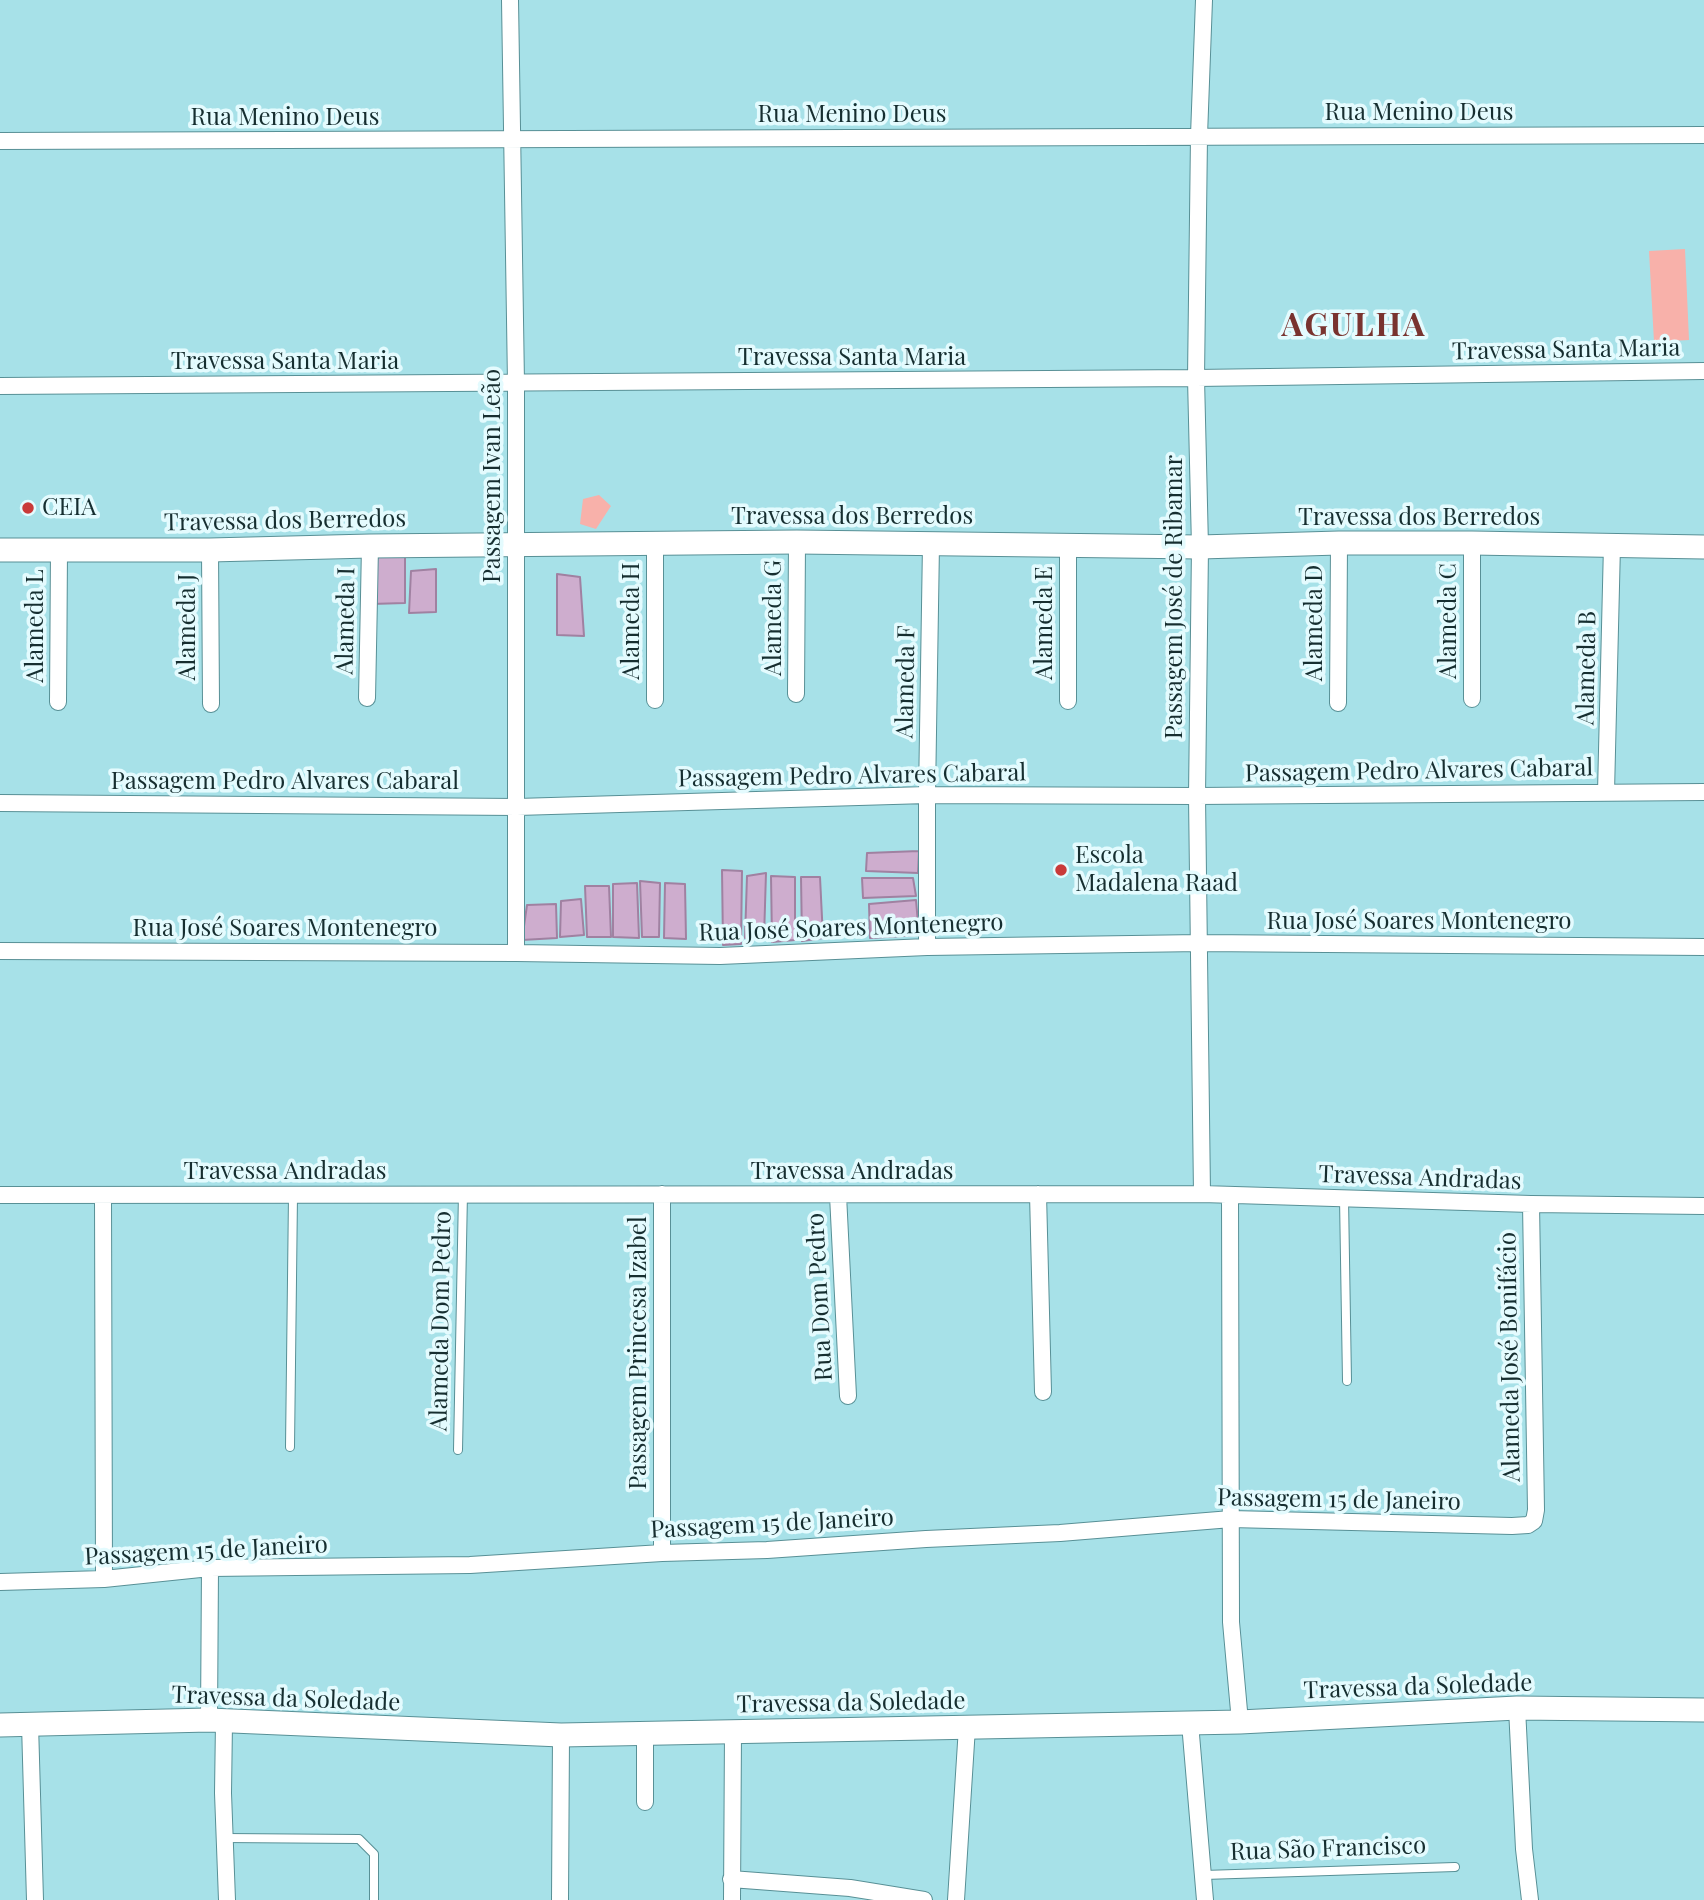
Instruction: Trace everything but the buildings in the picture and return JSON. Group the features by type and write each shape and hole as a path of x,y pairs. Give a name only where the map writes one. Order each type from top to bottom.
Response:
{"street":[{"name":"Passagem Ivan Leão","path":"510,0 516,383 516,953"},
{"name":"Passagem José de Ribamar","path":"1202,1194 1197,796 1200,547 1196,378 1203,0"},
{"name":"Rua Menino Deus","path":"0,141 1704,135"},
{"name":"Travessa Santa Maria","path":"0,386 1196,378 1704,371"},
{"name":"Travessa dos Berredos","path":"0,550 210,550 797,542 1200,547 1472,543 1704,547"},
{"name":"Alameda G","path":"796,694 797,542"},
{"name":"Alameda H","path":"655,543 655,700"},
{"name":"Alameda D","path":"1338,703 1339,543"},
{"name":"Alameda C","path":"1472,543 1472,699"},
{"name":"Alameda F","path":"927,947 926,795 931,544"},
{"name":"Alameda E","path":"1068,544 1068,701"},
{"name":"Alameda B","path":"1606,792 1612,545"},
{"name":"Alameda I","path":"367,698 370,546"},
{"name":"Alameda L","path":"58,702 59,549"},
{"name":"Alameda J","path":"210,550 211,704"},
{"name":"Passagem Pedro Alvares Cabaral","path":"0,803 517,807 926,795 1704,792"},
{"name":"Rua José Soares Montenegro","path":"0,951 720,956 927,947 1200,943 1704,947"},
{"name":"Passagem Princesa Izabel","path":"662,1194 662,1553"},
{"name":"Travessa Andradas","path":"0,1195 1202,1194 1531,1204 1704,1206"},
{"name":"Rua Dom Pedro","path":"838,1195 848,1396"},
{"path":"1038,1195 1043,1392"},
{"path":"1230,1195 1231,1622 1240,1722"},
{"path":"103,1196 104,1579"},
{"name":"Alameda José Bonifácio","path":"1531,1204 1536,1510"},
{"name":"Passagem 15 de Janeiro","path":"0,1582 104,1579 210,1569 470,1565 662,1553 767,1550 1060,1533 1231,1519 1512,1526 1528,1525 1534,1521 1536,1510"},
{"path":"210,1569 227,1900"},
{"path":"1517,1708 1524,1849 1530,1900"},
{"name":"Travessa da Soledade","path":"0,1724 217,1721 561,1735 1240,1722 1517,1708 1704,1710"},
{"path":"1190,1723 1205,1900"},
{"path":"30,1724 35,1900"},
{"path":"956,1900 967,1727"},
{"path":"732,1900 733,1732"},
{"path":"645,1734 645,1802"},
{"path":"560,1900 561,1735"},
{"path":"731,1879 849,1888 924,1900"}],"lane":[{"name":"Alameda Dom Pedro","path":"458,1450 463,1193"},
{"path":"290,1447 293,1195"},
{"path":"1345,1198 1347,1381"},
{"path":"224,1838 359,1839 374,1854 374,1900"},
{"name":"Rua São Francisco","path":"1204,1875 1454,1867"}],"shaded area":[{"path":"1685,249 1689,340 1654,342 1649,251"},
{"path":"599,495 611,506 596,529 580,524 583,499"}],"place":[{"name":"CEIA","path":"28,508"},
{"name":"Escola Madalena Raad","path":"1061,870"}],"district":[{"name":"AGULHA","path":"1354,326"}]}
